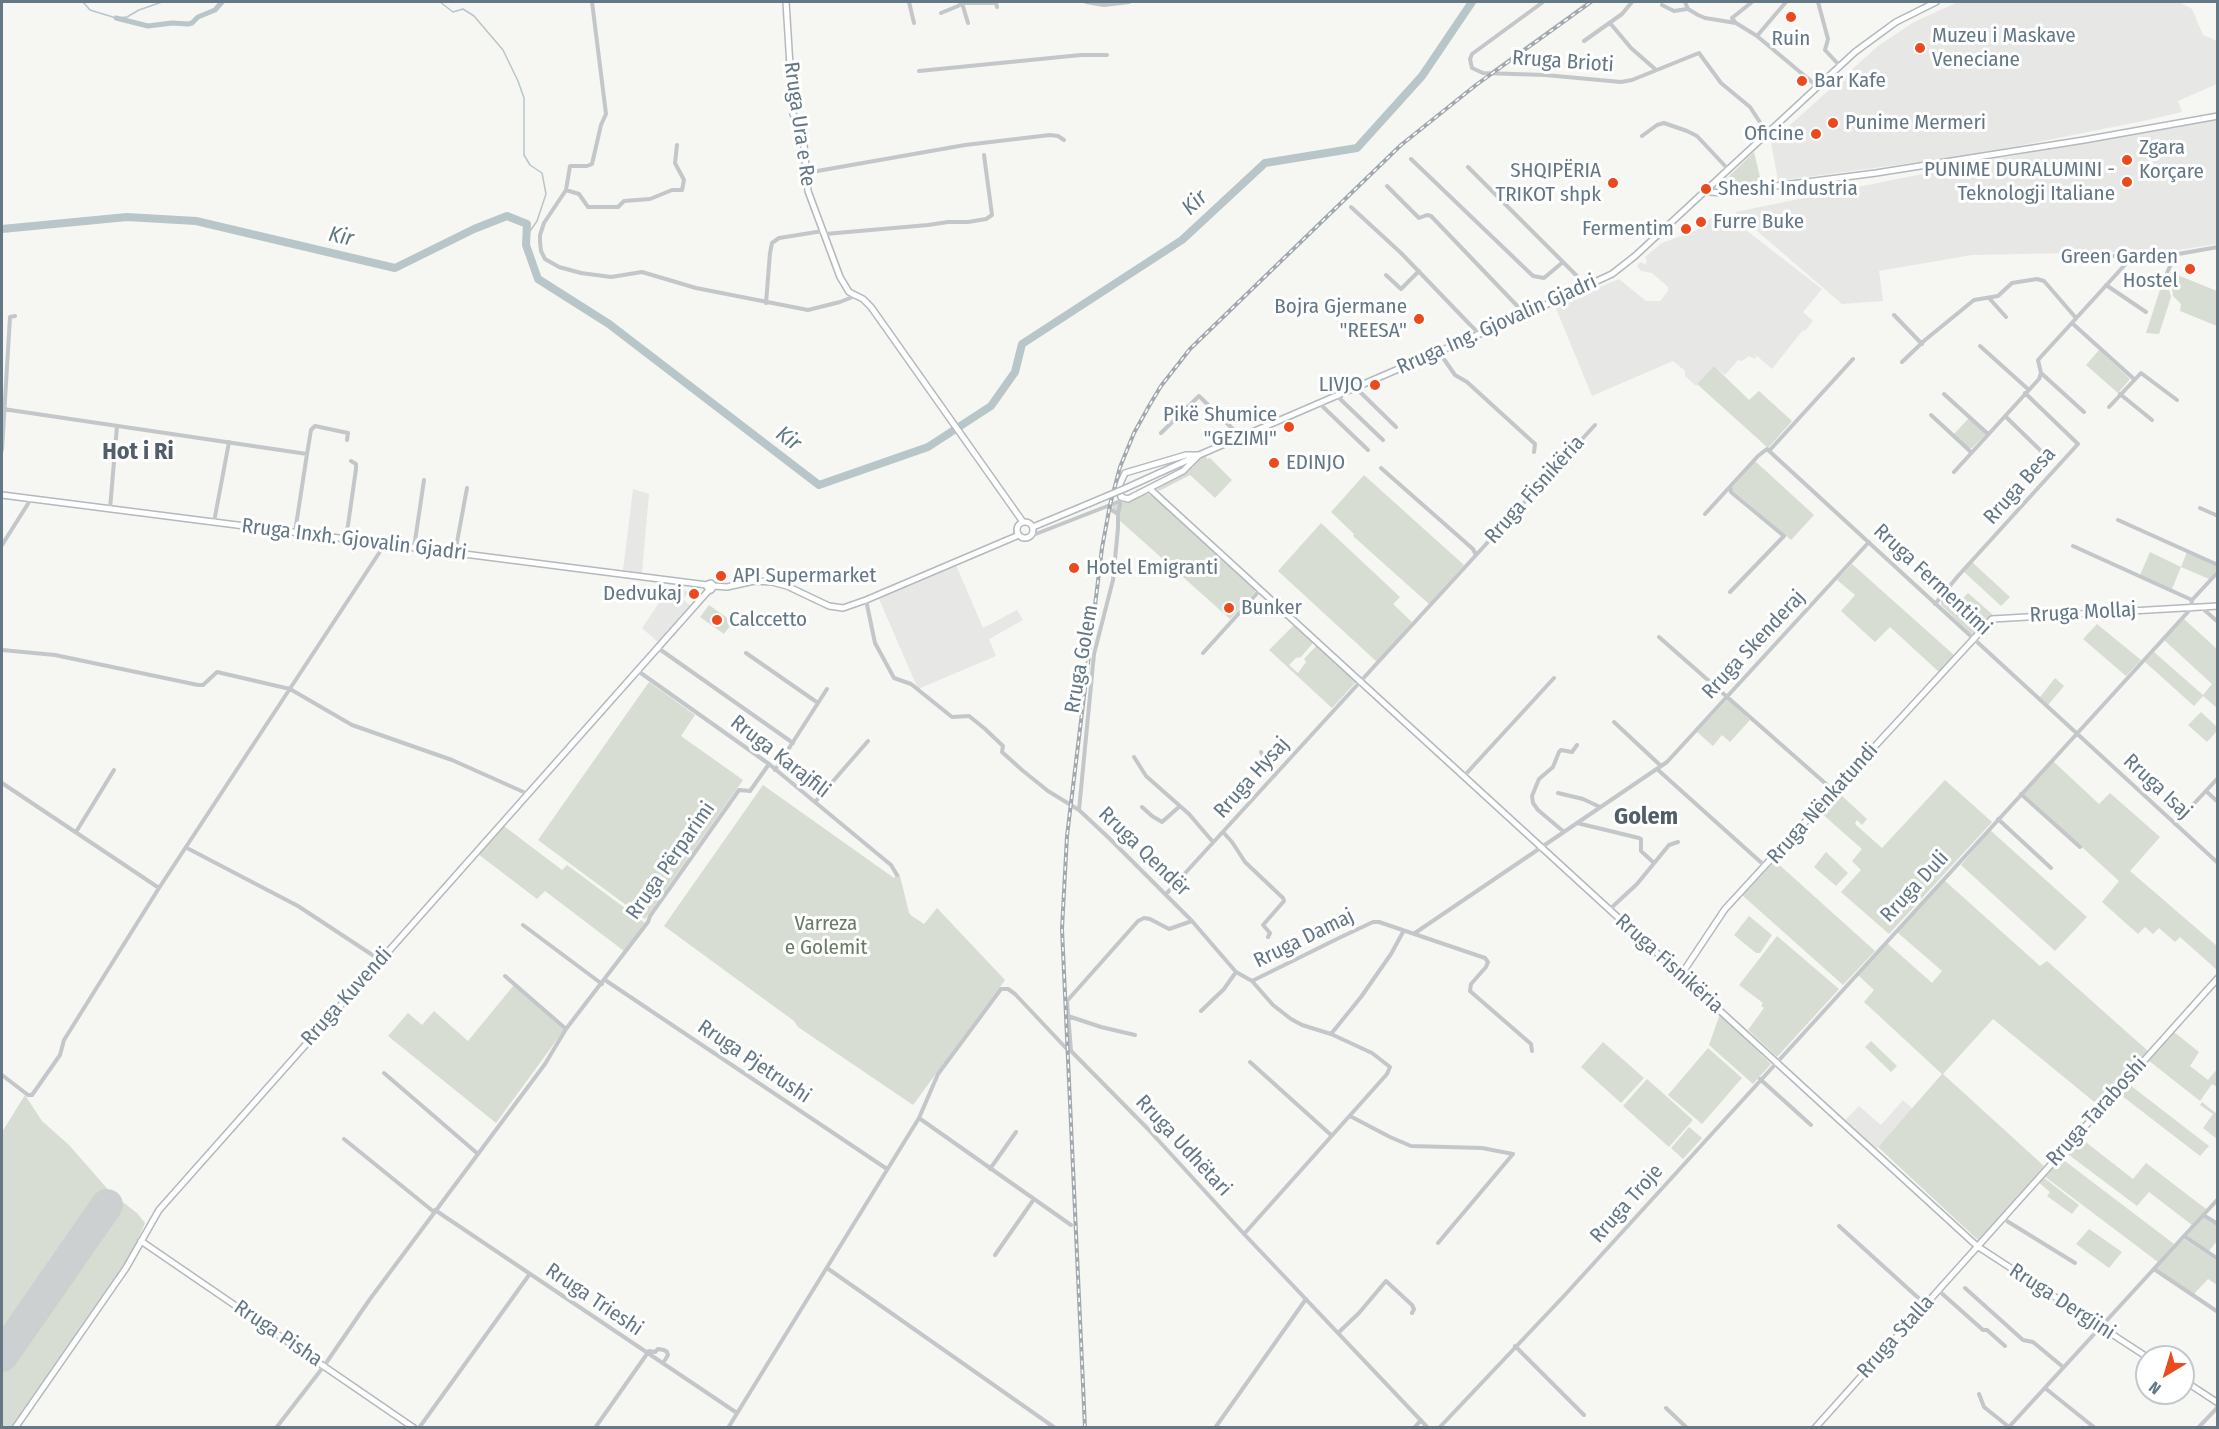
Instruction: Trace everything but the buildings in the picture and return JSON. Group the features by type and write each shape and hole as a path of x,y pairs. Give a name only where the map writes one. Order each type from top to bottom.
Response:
{"street":[{"path":"592,2 606,111 592,164 570,166 566,190 548,216 540,235 543,256 553,264 581,273 605,277 642,272 696,288 808,310 840,303 855,296"},
{"name":"Rruga Ura e Re","path":"786,2 793,114 801,128 808,191 844,286 871,307 1023,522"},
{"path":"909,2 914,22"},
{"path":"963,2 968,23"},
{"path":"941,13 963,2 996,3 997,7"},
{"path":"1086,2 1104,5 1129,2"},
{"name":"Rruga Brioti","path":"1543,2 1472,54 1470,63 1477,71 1621,82 1632,80 1699,53 1720,82 1750,107 1767,133"},
{"path":"1493,72 1590,2"},
{"name":"Rruga Brioti","path":"1584,41 1625,12 1632,2"},
{"path":"1684,2 1688,9 1705,18 1736,23"},
{"path":"1752,2 1732,18 1818,87"},
{"path":"1757,36 1786,2"},
{"path":"1818,2 1827,39 1824,50 1840,66"},
{"name":"Rruga Ing. Gjovalin Gjadri","path":"1033,527 1526,314 1620,269 1840,66 1896,22 1936,2"},
{"path":"1662,5 1674,11 1688,9"},
{"name":"Rruga Brioti","path":"1610,23 1631,48 1656,69"},
{"path":"919,71 1081,55 1107,55"},
{"path":"1706,189 1722,194 1886,171 2073,142 2217,116"},
{"path":"1642,136 1657,125 1664,123 1687,130 1696,136 1726,167 1726,171"},
{"path":"806,173 965,145 1050,135 1064,140"},
{"path":"566,190 579,194 588,207 618,207 624,201 651,199 672,190 682,190 684,180 675,163 677,145"},
{"path":"766,303 770,253 772,243 779,238 824,232 968,222 986,219 992,215 984,155"},
{"path":"1411,159 1533,276 1544,278 1563,262"},
{"path":"1468,167 1587,286"},
{"path":"1387,186 1419,218 1426,215 1431,216 1526,314"},
{"path":"1351,207 1419,271 1479,334"},
{"path":"2076,255 2161,257 2217,247"},
{"path":"2167,273 2175,254"},
{"path":"2084,412 2041,373 2037,363 2133,256"},
{"path":"1386,275 1401,289 1419,271"},
{"path":"1902,362 1974,300 2002,293 2012,283 2044,281 2076,318"},
{"path":"2106,285 2146,312"},
{"path":"1989,298 2006,317"},
{"path":"1894,315 1922,344"},
{"path":"2,450 10,317 15,316"},
{"path":"2072,323 2134,379"},
{"path":"1980,346 2027,392"},
{"path":"1439,351 1452,373 1467,382 1535,444 1534,452"},
{"path":"1705,514 1853,359"},
{"path":"1954,472 2027,392 2041,373"},
{"path":"2109,407 2138,375 2144,373 2177,400"},
{"path":"1355,388 1396,427"},
{"name":"Rruga Besa","path":"1935,604 2078,444 2027,392"},
{"path":"2120,393 2152,420"},
{"path":"1944,394 1988,434"},
{"path":"1336,395 1383,440"},
{"path":"1161,433 1198,396 1241,437"},
{"path":"1319,403 1368,450"},
{"path":"3,408 307,454"},
{"path":"1931,415 1971,452"},
{"path":"2005,416 2041,451"},
{"name":"Rruga Fisnikëria","path":"1360,682 1595,425"},
{"path":"110,509 117,426"},
{"path":"295,532 311,430 315,426 348,433 347,440"},
{"path":"214,522 229,442"},
{"name":"Rruga Fermentimi","path":"1768,450 2077,734"},
{"path":"866,600 1019,535 1029,537 1150,489 1183,471 1198,454"},
{"path":"1122,500 1118,489 1125,474 1182,456 1198,454"},
{"path":"346,539 357,469 356,464 351,461"},
{"name":"Rruga Fisnikëria","path":"1381,468 1473,549 1476,555"},
{"path":"414,548 424,480"},
{"path":"1730,487 1731,492 1784,536 1730,592"},
{"path":"455,553 467,488"},
{"name":"Rruga Fisnikëria","path":"1150,489 1977,1246"},
{"name":"Rruga Inxh. Gjovalin Gjadri","path":"2,495 710,587 754,581 780,583 837,608 866,600"},
{"path":"2,545 31,499"},
{"name":"Rruga Golem","path":"1078,810 1094,654 1113,580 1118,514 1122,500"},
{"path":"1110,505 1110,509 1118,514"},
{"path":"2200,508 2217,516"},
{"path":"2118,520 2217,565"},
{"path":"1019,535 1017,529 1023,522 1027,522 1033,527 1029,537"},
{"name":"Rruga Skenderaj","path":"1415,933 1672,758 1869,542"},
{"path":"2,1075 28,1095 32,1095 60,1055 64,1040 159,888 385,544"},
{"path":"2073,546 2192,600"},
{"path":"2191,608 2192,600 2217,572"},
{"name":"Rruga Kuvendi","path":"15,1428 123,1272 159,1210 529,795 710,587"},
{"path":"1203,653 1260,590"},
{"name":"Rruga Qendër","path":"866,600 875,643 894,678 910,684 952,717 969,716 1003,746 1002,752 1022,770 1048,791 1078,810 1167,894 1236,972 1252,981 1274,1005 1291,1019 1372,1053 1390,1067 1387,1074 1244,1234"},
{"name":"Rruga Mollaj","path":"1973,639 1992,619 1998,617 2217,606"},
{"path":"2201,607 2217,622"},
{"name":"Rruga Duli","path":"1776,1062 2191,608"},
{"path":"1659,637 1834,791"},
{"name":"Rruga Nënkatundi","path":"1681,975 1691,963 1718,917 1973,639"},
{"path":"658,648 793,743"},
{"path":"2,650 55,655 198,685 203,685 217,672 290,689 352,725 452,760 529,795"},
{"path":"746,653 818,703"},
{"name":"Rruga Karajfili","path":"638,671 768,764 891,865 897,875"},
{"path":"1464,776 1554,678"},
{"name":"Rruga Hysaj","path":"1167,894 1360,682"},
{"path":"775,770 827,689"},
{"path":"1614,722 1765,867"},
{"name":"Rruga Isaj","path":"2077,734 2217,863"},
{"path":"815,802 868,741"},
{"path":"1564,832 1538,810 1533,803 1532,796 1539,779 1552,767 1559,752 1561,750 1572,752 1577,745"},
{"path":"1261,752 1275,775"},
{"path":"1134,757 1146,777 1180,806 1214,842"},
{"name":"Rruga Përparimi","path":"276,1428 545,1064 566,1029 648,922 739,789 750,791 768,764"},
{"path":"76,832 114,770"},
{"path":"2175,824 2217,778"},
{"path":"2,783 159,888"},
{"path":"2206,791 2217,802"},
{"path":"1558,794 1600,807"},
{"path":"2021,794 2080,847"},
{"path":"1142,807 1162,822 1180,806"},
{"path":"1998,819 2051,868"},
{"path":"1577,823 1641,839 1641,851 1654,863"},
{"path":"1223,832 1245,862 1284,898 1284,901 1263,925 1270,933 1268,937"},
{"path":"1610,909 1629,892 1669,845 1678,842"},
{"path":"187,848 304,910 380,960"},
{"path":"1071,1051 1067,1001 1138,921 1144,918 1150,919 1169,928 1192,921"},
{"name":"Rruga Damaj","path":"1252,981 1373,922 1378,922 1485,958 1488,962 1486,967 1471,984 1470,991 1531,1044 1532,1051"},
{"path":"523,925 603,982"},
{"path":"1331,1034 1367,988 1391,954 1403,932"},
{"path":"1201,1011 1236,972"},
{"path":"505,976 566,1029"},
{"name":"Rruga Taraboshi","path":"1977,1246 2217,978"},
{"name":"Rruga Pjetrushi","path":"603,982 887,1168"},
{"name":"Rruga Udhëtari","path":"919,1118 938,1074 1000,988 1008,989 1147,1128 1428,1428"},
{"path":"1068,1016 1135,1035"},
{"path":"1250,1062 1332,1135"},
{"name":"Rruga Troje","path":"1439,1428 1563,1297 1776,1062"},
{"path":"384,1073 478,1154"},
{"path":"1760,1079 1811,1125"},
{"path":"1350,1116 1411,1146 1482,1148 1513,1154 1438,1243"},
{"path":"728,1428 919,1118 1071,1224"},
{"path":"990,1169 1016,1132"},
{"path":"344,1139 435,1211"},
{"path":"995,1255 1034,1199"},
{"path":"1979,1394 1984,1407 2009,1427 2217,1199"},
{"name":"Rruga Trieshi","path":"435,1211 736,1413"},
{"path":"2203,1215 2217,1224"},
{"path":"2002,1218 2075,1263"},
{"path":"1839,1226 1925,1304"},
{"path":"2184,1236 2217,1259"},
{"name":"Rruga Pisha","path":"141,1241 414,1428"},
{"name":"Rruga Stalla","path":"1815,1428 1977,1246"},
{"name":"Rruga Dergjini","path":"1977,1246 2135,1349"},
{"path":"827,1268 1055,1428"},
{"path":"2154,1269 2217,1312"},
{"path":"419,1428 529,1275"},
{"path":"1338,1333 1359,1313 1386,1281 1412,1305 1414,1309 1412,1313"},
{"path":"1965,1288 2023,1340 2033,1342 2064,1367"},
{"path":"1938,1290 1983,1330 1987,1330 2005,1346"},
{"path":"1215,1428 1306,1299"},
{"path":"1515,1346 1584,1415"},
{"path":"595,1428 647,1353 651,1350 655,1352 658,1349 664,1350 668,1355 664,1360"},
{"path":"2045,1388 2095,1428"},
{"path":"2195,1389 2217,1405 2198,1428"},
{"path":"1666,1408 1688,1428"},
{"path":"1414,1428 1421,1420"}],"shaded area":[{"path":"1958,2 2179,2 2192,9 2203,35 2217,41 2217,84 2178,101 2182,112 2148,120 1978,154 1778,181 1771,142 1878,46 1914,22"},
{"path":"2217,118 2217,244 2172,251 1972,255 1879,271 1883,301 1842,304 1735,212 1996,159"},
{"path":"1720,210 1822,289 1803,312 1813,321 1772,369 1757,356 1755,359 1749,356 1742,361 1738,360 1725,375 1714,366 1696,386 1685,376 1685,371 1673,361 1592,396 1555,306 1619,279 1646,301 1660,301 1668,291 1668,287 1652,273 1641,271 1637,266 1640,262 1645,264 1647,262 1645,257 1662,243 1697,230"},
{"path":"633,489 649,494 642,573 623,570"},
{"path":"956,565 983,628 1017,610 1023,620 989,639 996,656 918,689 879,599"},
{"path":"669,588 686,590 688,593 683,599 691,607 659,643 642,628"},
{"path":"1903,1100 1912,1108 1911,1110 1876,1149 1845,1120 1859,1106 1881,1125"}],"green space":[{"path":"1754,152 1761,181 1724,185 1724,181"},
{"path":"2170,272 2217,291 2217,326 2180,311 2181,304 2173,296"},
{"path":"2165,274 2171,297 2159,334 2146,333"},
{"path":"2099,350 2130,379 2118,393 2086,365"},
{"path":"1714,366 1749,400 1759,391 1792,421 1768,448 1697,384"},
{"path":"1969,418 1986,434 1972,448 1968,448 1954,434"},
{"path":"1206,456 1232,480 1215,498 1190,475 1159,491 1157,489 1193,467 1197,460"},
{"path":"1755,461 1814,515 1791,540 1731,489"},
{"path":"1364,475 1464,565 1429,604 1353,536 1354,534 1331,512"},
{"path":"1147,493 1157,499 1255,589 1255,592 1230,619 1118,519 1112,506"},
{"path":"1321,523 1400,597 1393,604 1412,622 1377,662 1278,571"},
{"path":"2150,552 2181,567 2172,589 2140,575"},
{"path":"2187,552 2216,565 2217,570 2209,579 2181,567"},
{"path":"1972,562 2010,597 2001,606 1963,571"},
{"path":"1852,564 1954,655 1939,672 1890,627 1875,642 1841,611 1855,595 1837,580"},
{"path":"1948,591 1960,602 1968,593 1993,615 1977,632 1970,633 1941,605 1941,599"},
{"name":"Calccetto","path":"709,605 733,622 724,634 700,617"},
{"path":"2184,619 2217,649 2217,708 2203,696 2194,706 2145,662 2154,652 2203,695 2212,684 2164,640"},
{"path":"2097,624 2141,660 2126,676 2083,639"},
{"path":"1294,625 1313,643 1301,657 1296,658 1289,665 1298,673 1306,662 1304,659 1317,645 1356,682 1332,708 1269,650"},
{"path":"2055,678 2064,686 2048,705 2040,697"},
{"path":"649,682 695,715 681,736 743,780 645,919 538,840"},
{"path":"1728,699 1750,720 1730,742 1722,735 1713,746 1697,732"},
{"path":"2201,712 2217,727 2217,731 2207,742 2188,725"},
{"path":"2053,761 2099,804 2110,793 2160,837 2130,871 2217,946 2217,970 2180,937 2175,942 2159,928 2153,934 2145,927 2138,934 2102,902 2119,881 2024,794"},
{"path":"1945,780 1992,822 1889,934 1841,892 1861,870 1852,861 1862,849 1820,812 1830,801 1834,804 1841,795 1867,819 1862,825 1857,820 1855,824 1882,848"},
{"name":"Varreza e Golemit","path":"763,785 894,878 898,873 909,913 912,916 924,924 937,908 1005,980 913,1105 798,1027 794,1021 664,926"},
{"path":"504,826 562,870 567,865 645,923 624,951 545,891 537,899 478,854"},
{"path":"1990,830 2087,917 2055,951 1961,865"},
{"path":"1826,852 1848,873 1836,886 1814,867"},
{"path":"1775,861 1875,951 1843,985 1742,895"},
{"path":"1944,880 2040,966 2047,961 2148,1051 2098,1105 1993,1019 1943,1074 2044,1166 1979,1241 1878,1147 1942,1074 1864,1002 1874,990 1858,975 1887,943 1932,983 1942,971 1897,932"},
{"path":"1749,916 1772,935 1760,953 1756,953 1734,935"},
{"path":"1777,936 1839,989 1777,1057 1748,1030 1764,1008 1761,1006 1763,1003 1739,985"},
{"path":"514,985 564,1030 496,1123 388,1036 408,1013 422,1025 434,1011 468,1041"},
{"path":"1720,1014 1771,1064 1753,1084 1709,1045"},
{"path":"2174,1032 2199,1052 2190,1066 2208,1080 2217,1069 2217,1087 2212,1084 2200,1101 2148,1060"},
{"path":"1871,1041 1897,1066 1891,1072 1865,1047"},
{"path":"1603,1042 1644,1078 1621,1103 1581,1067"},
{"path":"1708,1048 1742,1078 1702,1124 1668,1095"},
{"path":"1647,1079 1693,1120 1669,1147 1623,1106"},
{"path":"2126,1082 2209,1146 2200,1156 2117,1092"},
{"path":"25,1095 42,1121 69,1145 111,1193 137,1213 145,1223 130,1257 86,1325 12,1428 2,1427 2,1132"},
{"path":"2202,1102 2217,1114 2217,1139 2203,1128 2213,1114 2200,1105"},
{"path":"1689,1127 1702,1138 1683,1159 1671,1148"},
{"path":"2078,1136 2133,1179 2146,1163 2206,1209 2192,1225 2149,1192 2137,1206 2065,1152"},
{"path":"2061,1158 2174,1244 2158,1262 2044,1176"},
{"path":"2043,1177 2079,1205 2072,1214 2047,1196 2050,1192 2038,1182"},
{"path":"2203,1217 2217,1225 2217,1241 2209,1251 2187,1236"},
{"path":"2089,1229 2122,1252 2109,1268 2076,1244"},
{"path":"2184,1239 2217,1261 2217,1285 2208,1279 2194,1294 2156,1268"}],"waterway":[{"path":"83,2 90,10 116,18 127,17 162,2"},
{"path":"116,18 148,26 188,24 215,10 222,2"},
{"path":"440,2 453,12 463,9 474,16 503,50 518,81 524,98 524,155 530,165 542,173 546,194 537,221 526,237"},
{"name":"Kir","path":"2,229 127,217 196,221 395,268 474,229 507,216 527,224 526,245 538,279 609,324 819,485 928,447 991,406 1015,372 1022,344 1182,240 1265,163 1357,148 1422,76 1472,2"}],"runway":[{"path":"2,1356 107,1205"}],"railway":[{"path":"1085,1428 1062,929 1067,836 1102,548 1120,467 1134,433 1149,406 1161,386 1190,349 1401,145 1476,85 1591,2"}],"place":[{"name":"Ruin","path":"1791,17"},
{"name":"Muzeu i Maskave Veneciane","path":"1920,48"},
{"name":"Bar Kafe","path":"1802,81"},
{"name":"Punime Mermeri","path":"1833,123"},
{"name":"Oficine","path":"1816,134"},
{"name":"Zgara Korçare","path":"2127,160"},
{"name":"PUNIME DURALUMINI - Teknologji Italiane","path":"2127,182"},
{"name":"SHQIPËRIA TRIKOT shpk","path":"1613,183"},
{"name":"Sheshi Industria","path":"1706,189"},
{"name":"Furre Buke","path":"1701,222"},
{"name":"Fermentim","path":"1686,229"},
{"name":"Green Garden Hostel","path":"2190,269"},
{"name":"Bojra Gjermane \"REESA\"","path":"1419,319"},
{"name":"LIVJO","path":"1375,385"},
{"name":"Pikë Shumice \"GEZIMI\"","path":"1289,427"},
{"name":"EDINJO","path":"1274,463"},
{"name":"Hotel Emigranti","path":"1074,568"},
{"name":"API Supermarket","path":"721,576"},
{"name":"Dedvukaj","path":"694,594"},
{"name":"Bunker","path":"1229,608"},
{"name":"Calccetto","path":"717,620"}],"district":[{"name":"Hot i Ri","path":"138,452"},
{"name":"Golem","path":"1646,817"}]}
